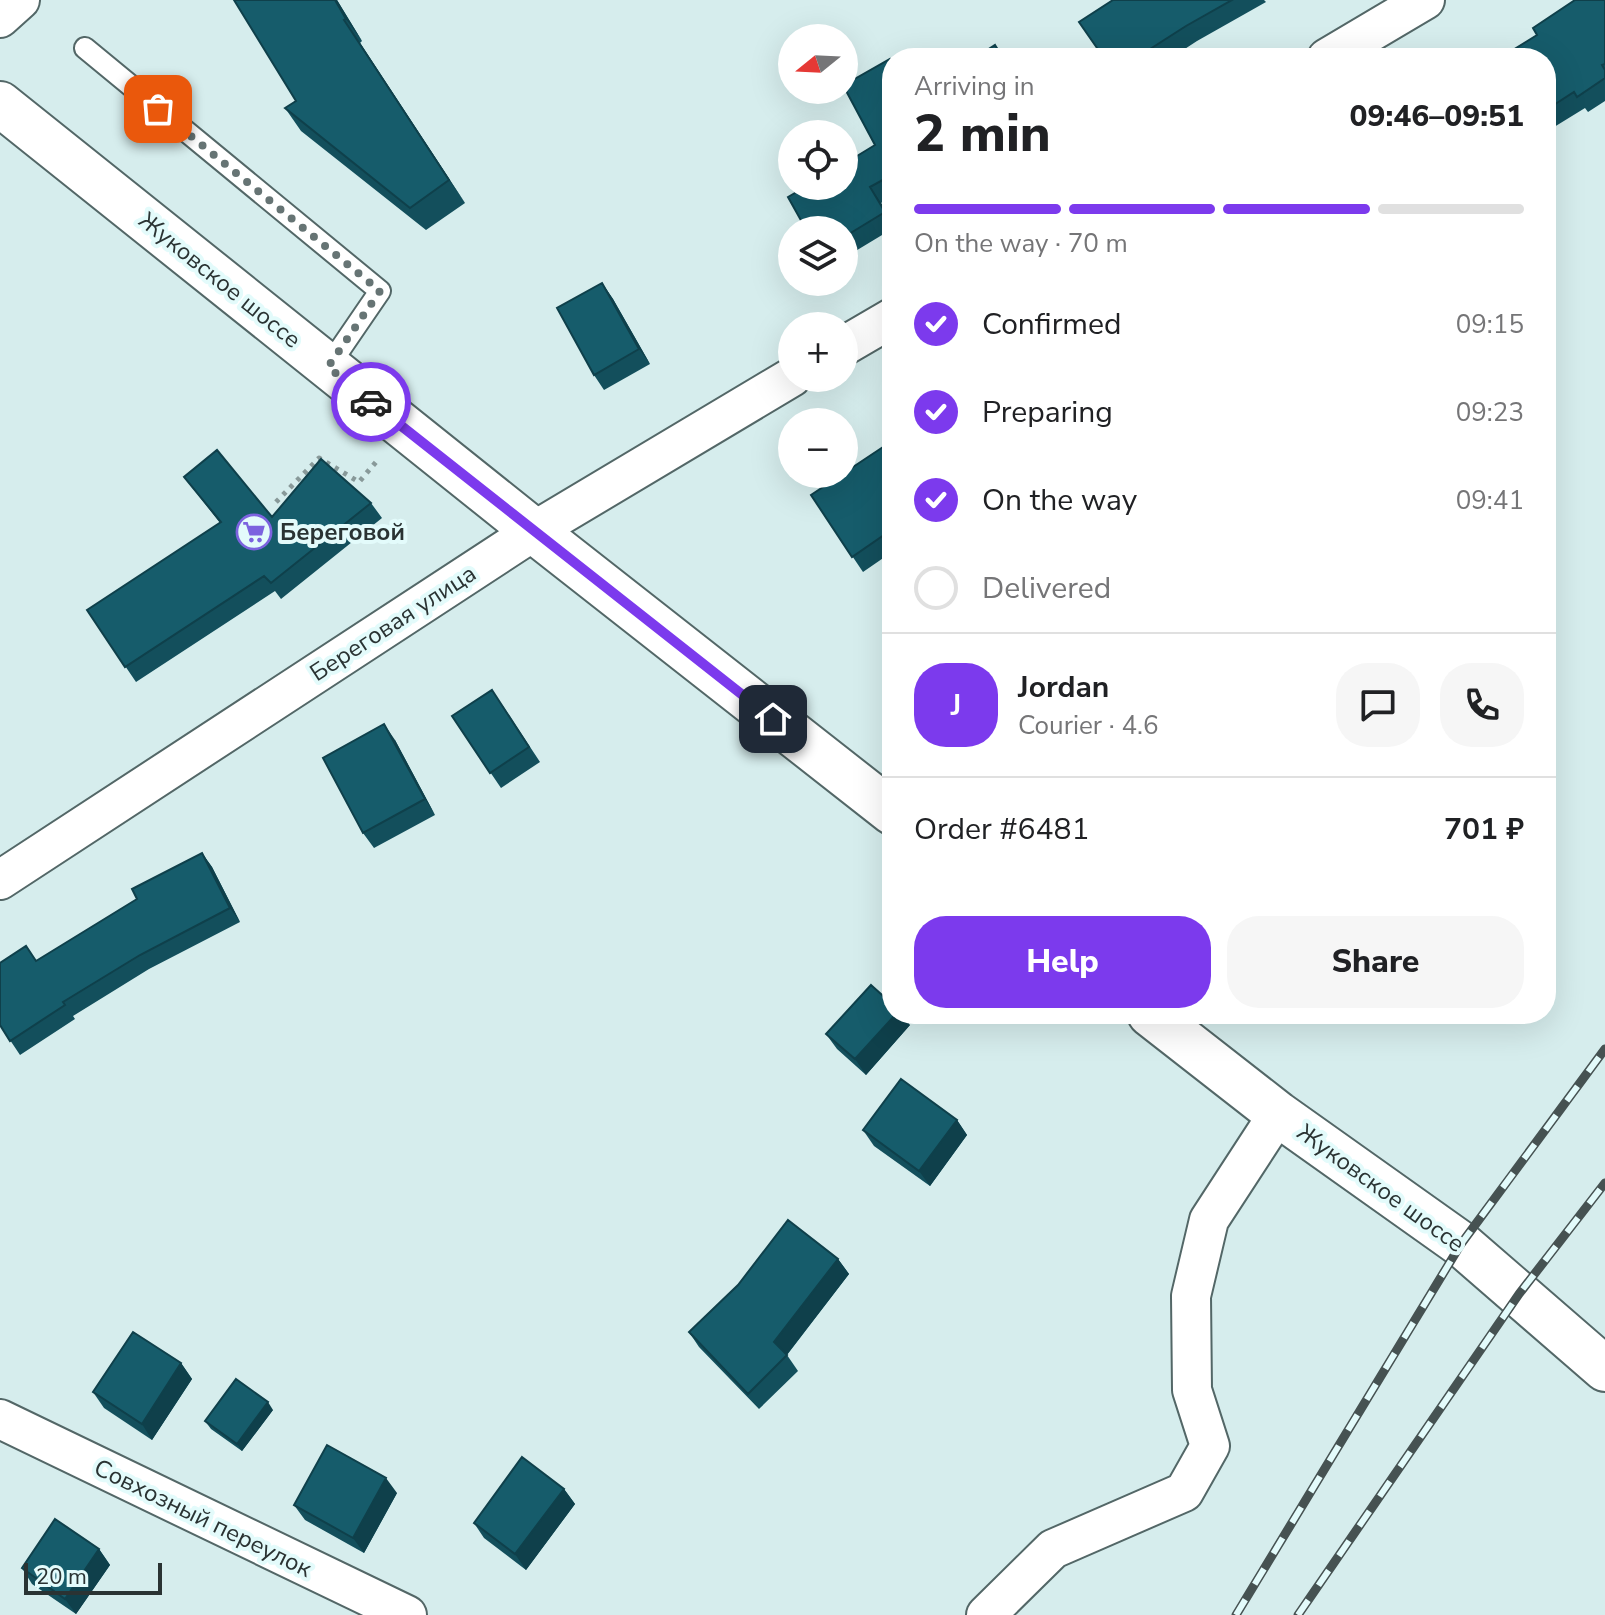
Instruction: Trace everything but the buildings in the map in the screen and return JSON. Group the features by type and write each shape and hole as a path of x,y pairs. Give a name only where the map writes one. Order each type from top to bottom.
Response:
{"main road":[{"name":"Жуковское шоссе","path":"0,104 404,428 882,804"},
{"name":"Жуковское шоссе","path":"1163,1024 1278,1114 1461,1244 1605,1369"}],"street":[{"path":"0,18 20,0"},
{"path":"1344,48 1425,0"},
{"path":"858,338 882,324"},
{"name":"Береговая улица","path":"0,880 534,531 778,385"},
{"path":"986,1615 1053,1549 1184,1492 1210,1446 1192,1390 1191,1296 1209,1220 1278,1114"},
{"name":"Совхозный переулок","path":"0,1419 407,1615"}],"lane":[{"path":"85,48 380,291 328,367"}],"path":[{"path":"276,502 319,458 359,482 404,428"}],"railway":[{"path":"1236,1615 1461,1244 1605,1049"},
{"path":"1298,1615 1519,1294 1605,1183"}],"way so far":[{"path":"158,109 380,291 328,367 371,402"}],"place":[{"name":"Береговой","path":"254,532"}],"route":[{"path":"371,402 773,719"}]}
